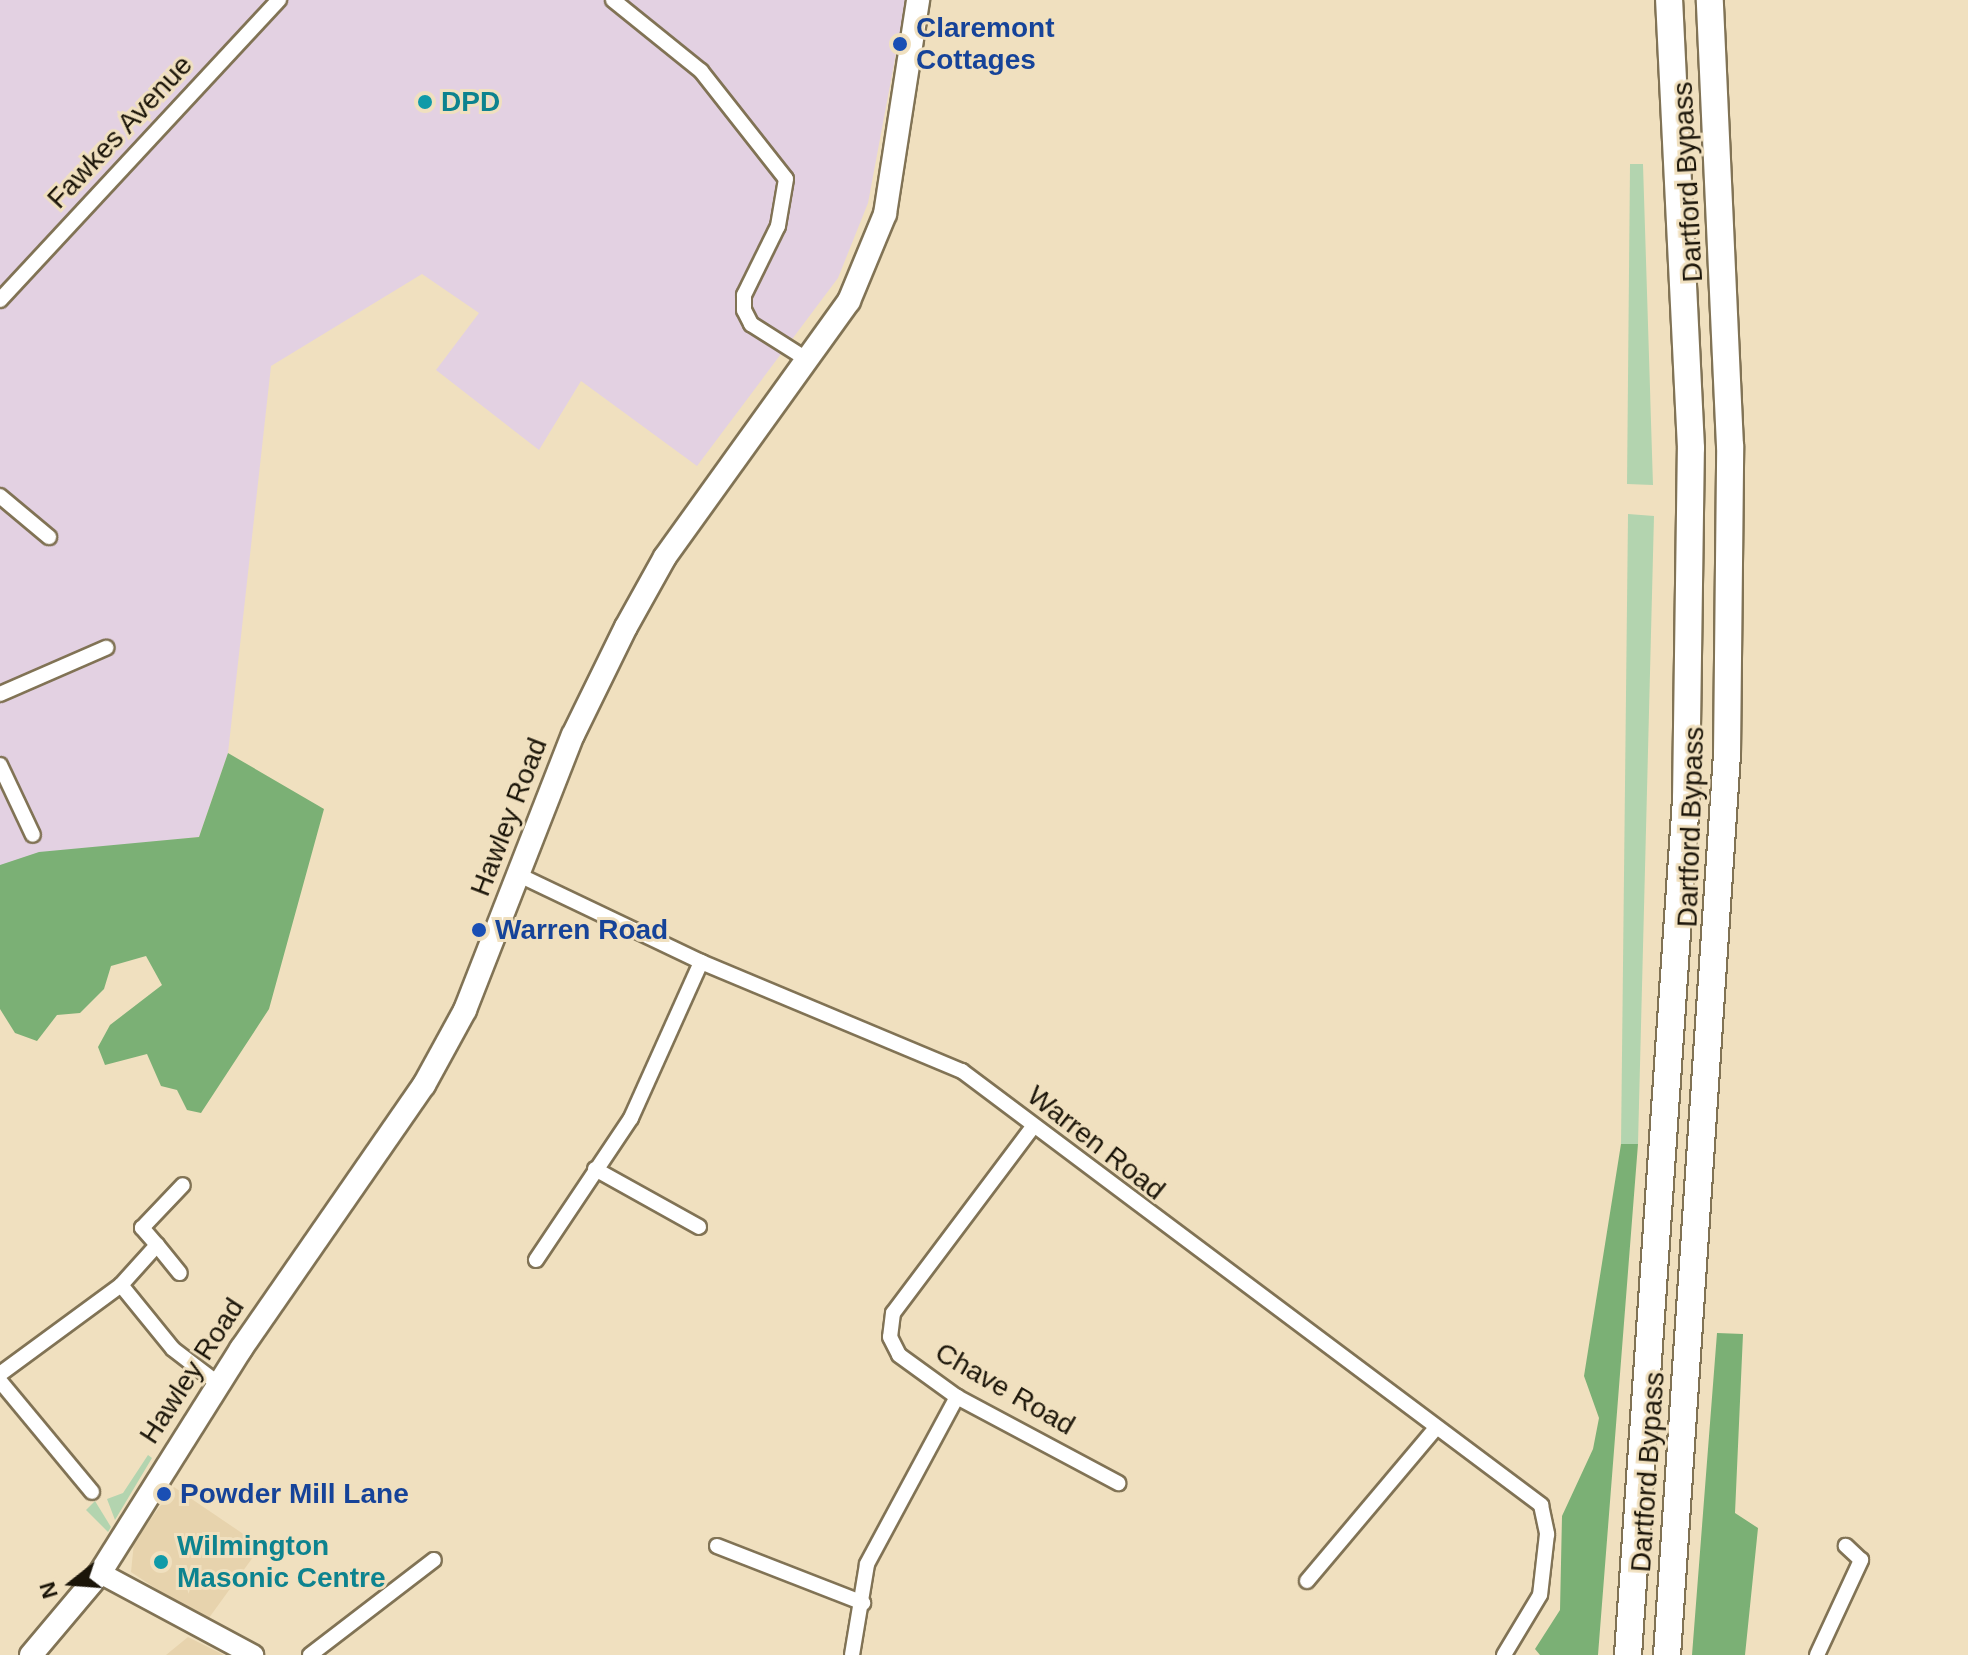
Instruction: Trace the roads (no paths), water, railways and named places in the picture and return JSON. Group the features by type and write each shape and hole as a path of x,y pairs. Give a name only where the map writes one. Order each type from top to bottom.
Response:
{"highway":[{"name":"Dartford Bypass","path":"1628,1655 1686,799 1691,448 1669,0"},
{"name":"Dartford Bypass","path":"1667,1655 1727,754 1730,446 1710,0"}],"main road":[{"name":"Hawley Road","path":"31,1655 100,1573 220,1385 424,1085 465,1010 519,875 626,627 665,557 849,301 885,214 918,0"},
{"path":"100,1573 253,1655"}],"street":[{"name":"Fawkes Avenue","path":"0,300 279,0"},
{"path":"613,0 701,71 786,179 778,226 744,295 744,310 751,324 808,360"},
{"path":"0,496 49,537"},
{"path":"0,694 106,648"},
{"path":"0,765 33,835"},
{"name":"Warren Road","path":"519,875 701,962 962,1071 1032,1128 1532,1498 1545,1513 1547,1534 1540,1595 1504,1655"},
{"path":"536,1260 631,1118 701,962"},
{"name":"Chave Road","path":"1032,1128 893,1313 890,1337 899,1355 957,1397 1118,1483"},
{"path":"595,1169 699,1227"},
{"path":"180,1273 142,1228 183,1185"},
{"path":"0,1374 121,1285 157,1245"},
{"path":"121,1285 173,1349 220,1385"},
{"path":"0,1381 92,1492"},
{"path":"852,1655 867,1564 957,1397"},
{"path":"1307,1581 1435,1429"},
{"path":"717,1546 863,1603"},
{"path":"1817,1655 1861,1560 1846,1546"},
{"path":"310,1655 434,1560"}],"place":[{"name":"Claremont Cottages","path":"900,44"},
{"name":"DPD","path":"425,102"},
{"name":"Warren Road","path":"479,930"},
{"name":"Powder Mill Lane","path":"164,1494"},
{"name":"Wilmington Masonic Centre","path":"161,1562"}]}
